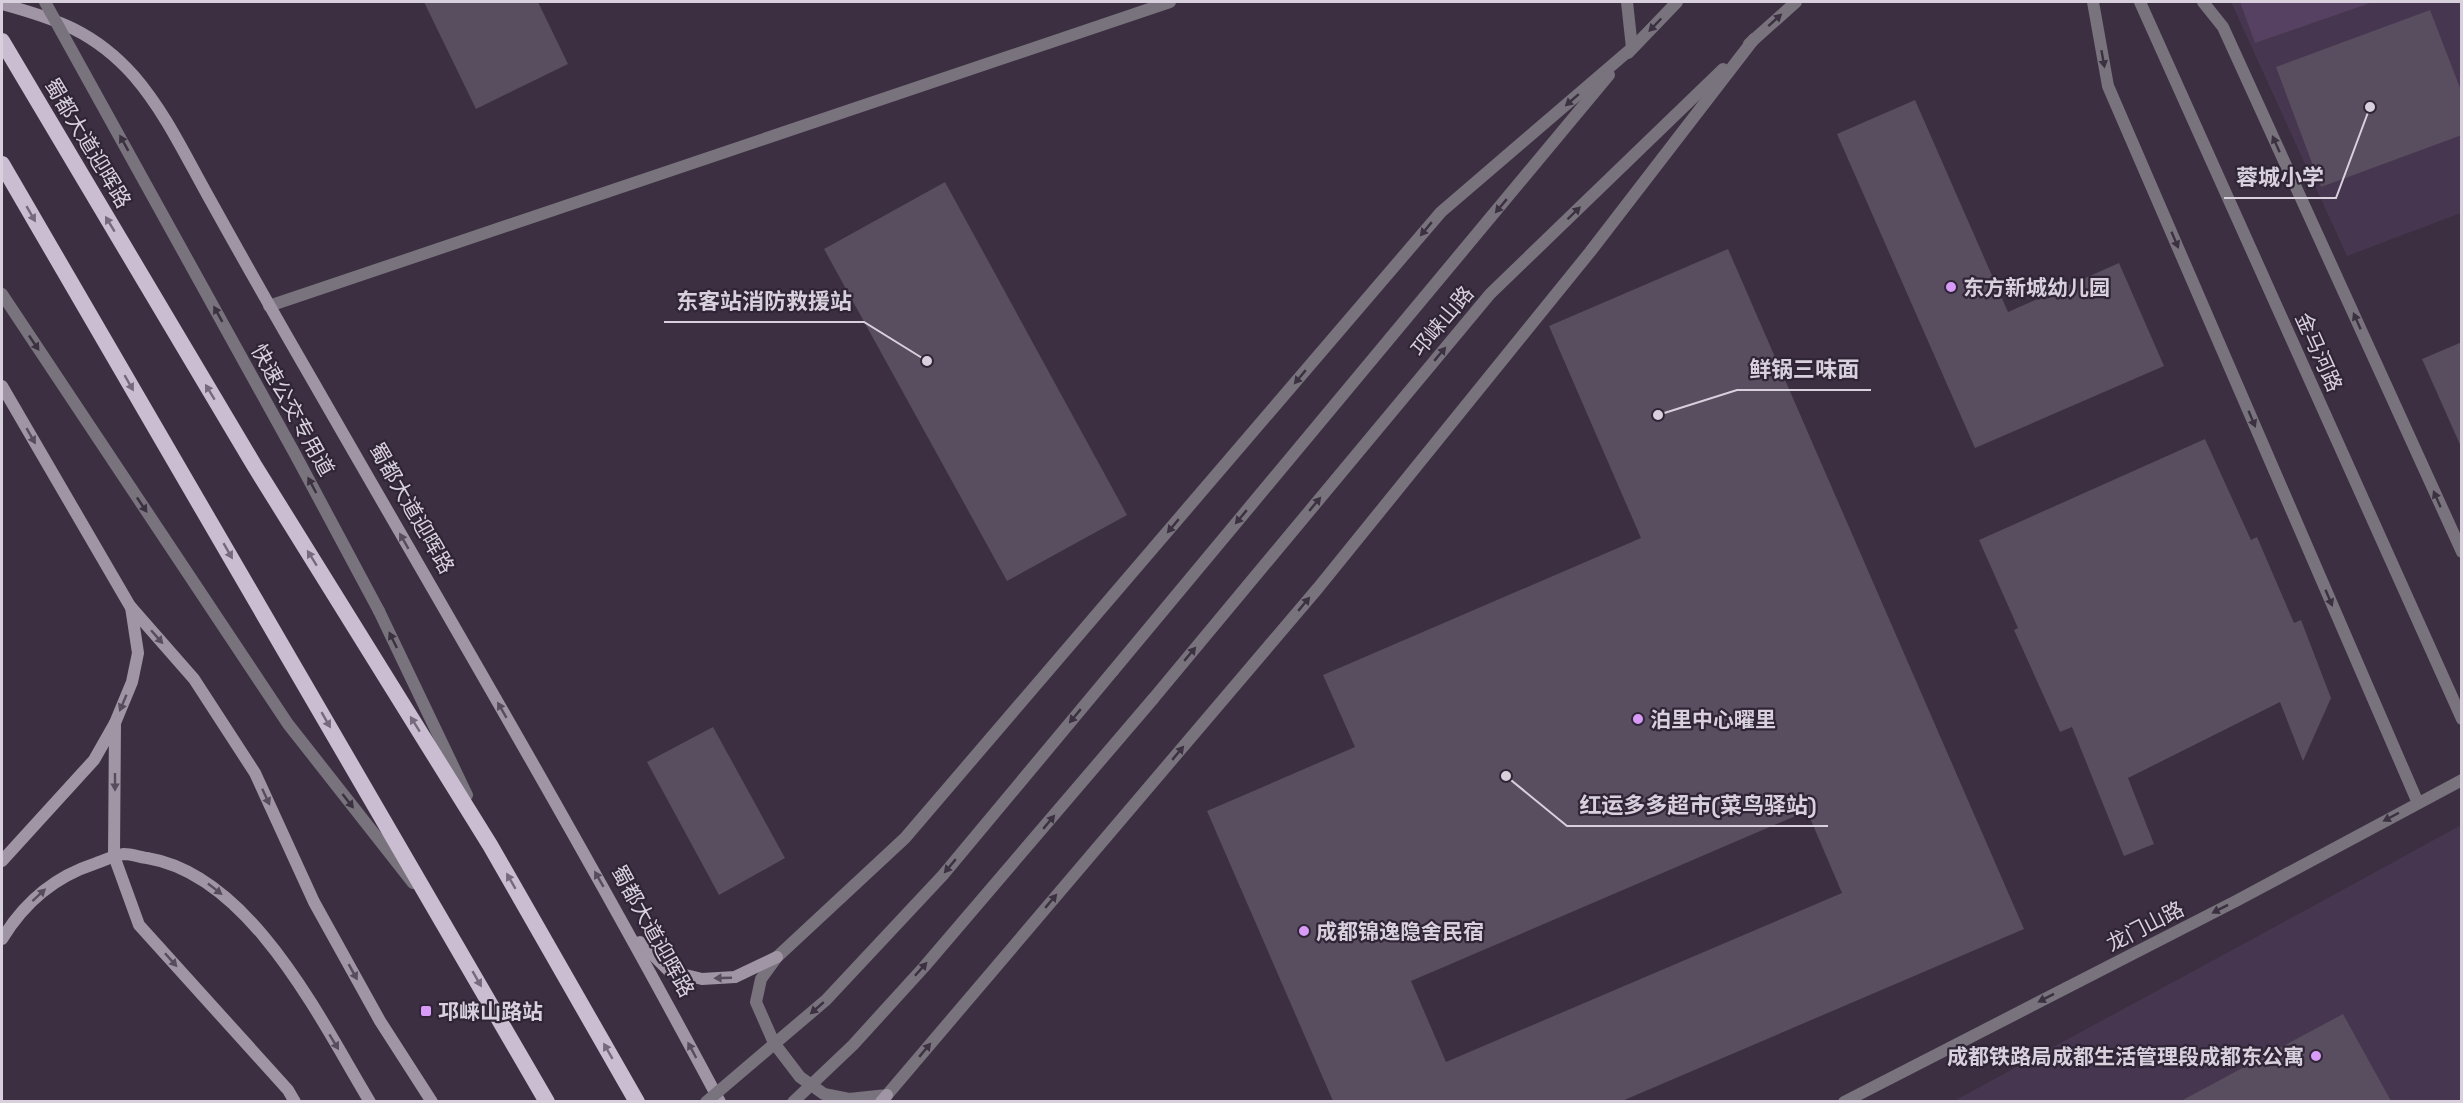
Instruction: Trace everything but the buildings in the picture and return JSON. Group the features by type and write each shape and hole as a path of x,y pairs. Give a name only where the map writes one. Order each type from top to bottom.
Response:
{"highway":[{"name":"蜀都大道迎晖路","path":"2,41 254,465 490,844 637,1101"},
{"path":"2,164 547,1101"}],"main road":[{"name":"蜀都大道迎晖路","path":"2,4 51,17 79,31 109,51 135,77 160,110 269,306 630,933 720,1101"},
{"path":"2,386 130,606 194,679 255,773 314,902 380,1021 432,1101"},
{"path":"2,861 94,760 115,723 132,682 138,653 130,606"},
{"path":"115,723 114,856 139,925 288,1090 295,1101"},
{"path":"2,939 13,920 43,889 77,870 125,854 165,861 208,883 239,907 301,988 370,1101"},
{"path":"630,933 669,970 702,979 735,977 777,957"}],"street":[{"name":"快速公交专用道","path":"45,2 295,454 378,611 490,844"},
{"path":"269,306 1170,2"},
{"path":"1627,2 1632,48 1441,212 905,838 777,957 761,979 756,1002 774,1042 800,1077 824,1094 849,1099 884,1098 1318,588 1590,252 1754,39"},
{"name":"邛崃山路","path":"706,1101 826,1000 943,875 1632,48 1677,2"},
{"name":"邛崃山路","path":"793,1101 853,1045 924,967 1153,699 1490,294 1754,39 1796,2"},
{"path":"2093,2 2108,86 2418,803"},
{"name":"金马河路","path":"2140,2 2462,719"},
{"path":"2203,2 2223,27 2462,552"},
{"path":"2,294 288,724 448,929"},
{"name":"龙门山路","path":"1844,1101 2236,901 2462,780"}],"shaded area":[{"path":"2231,2 2461,2 2461,213 2347,256"},
{"path":"2240,2 2373,2 2255,43"},
{"path":"2461,825 2461,1101 1952,1102 2326,899"}],"place":[{"name":"蓉城小学","path":"2370,107"},
{"name":"东方新城幼儿园","path":"1951,287"},
{"name":"东客站消防救援站","path":"927,361"},
{"name":"鲜锅三味面","path":"1658,415"},
{"name":"泊里中心曜里","path":"1638,719"},
{"name":"红运多多超市(菜鸟驿站)","path":"1506,776"},
{"name":"成都锦逸隐舍民宿","path":"1304,931"},
{"name":"邛崃山路站","path":"426,1011"},
{"name":"成都铁路局成都生活管理段成都东公寓","path":"2316,1056"}]}
